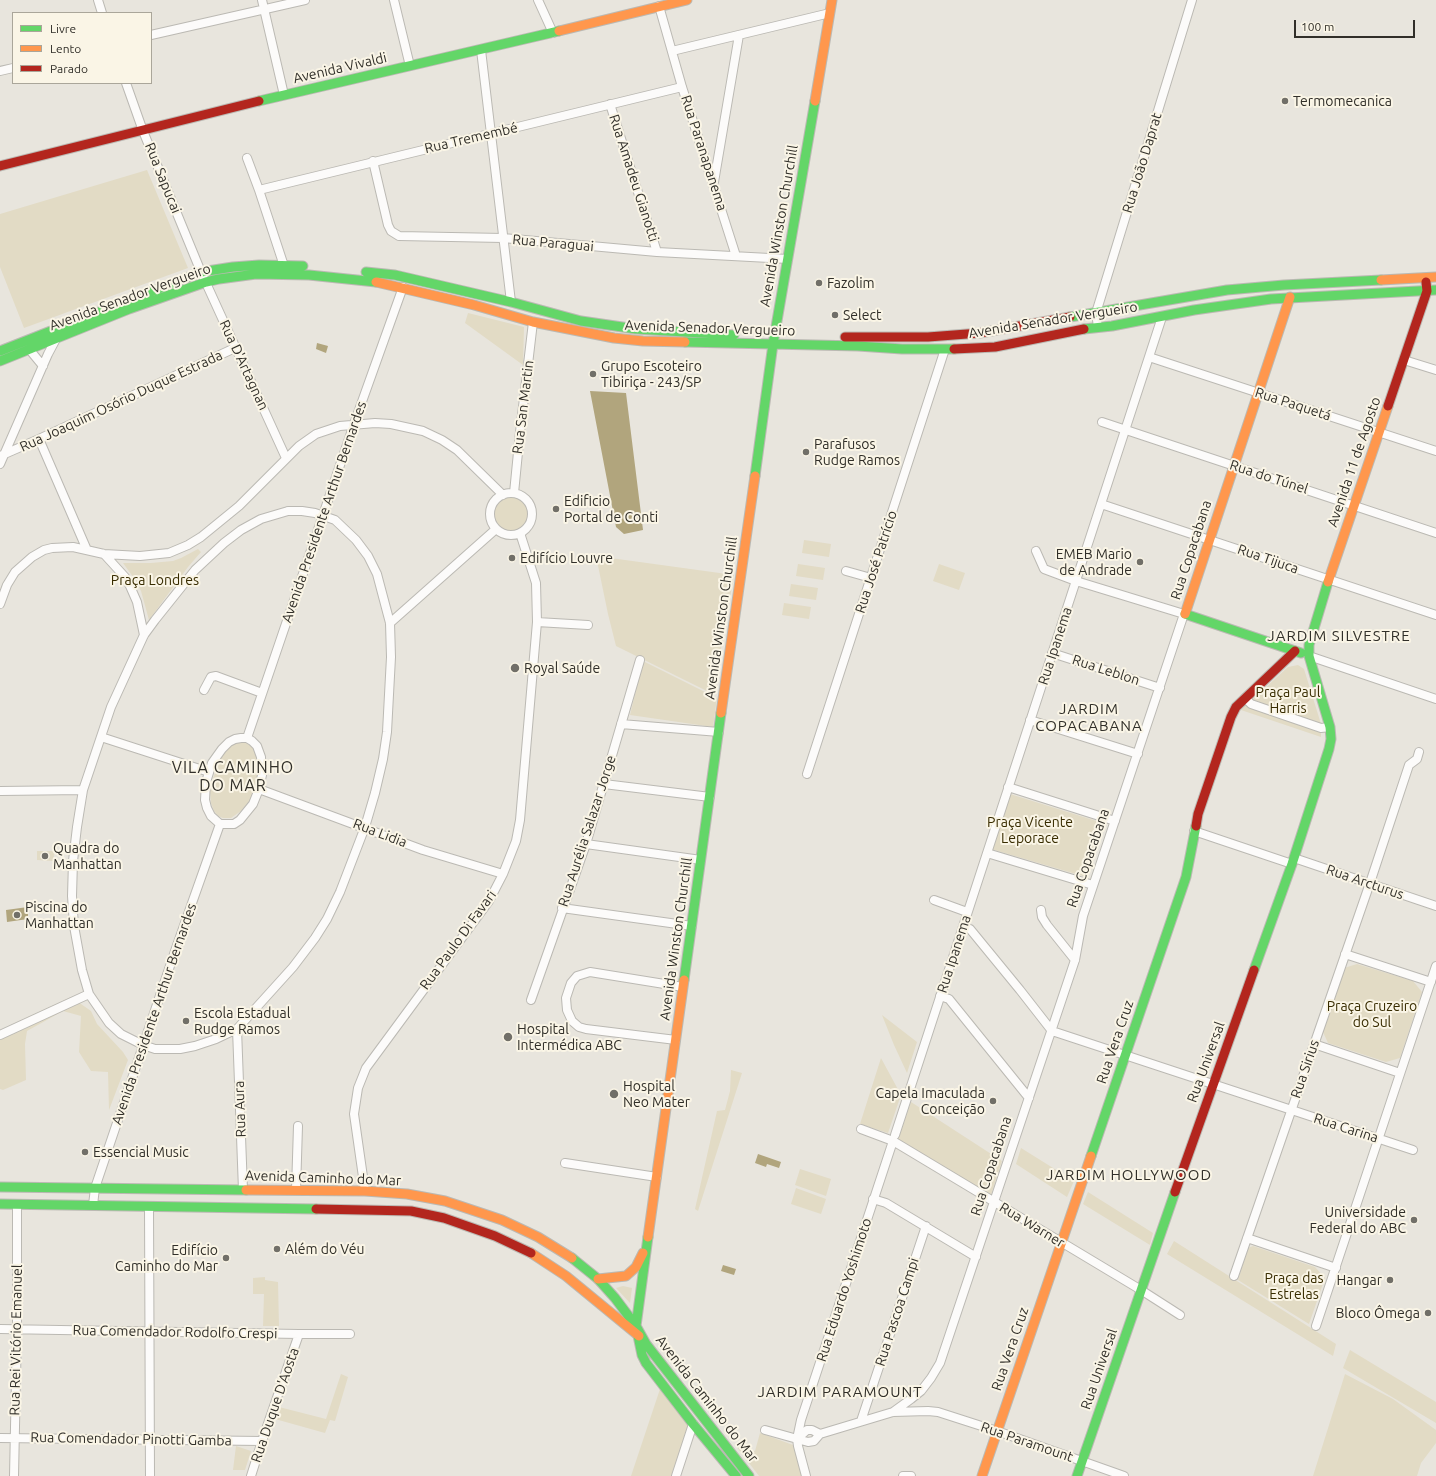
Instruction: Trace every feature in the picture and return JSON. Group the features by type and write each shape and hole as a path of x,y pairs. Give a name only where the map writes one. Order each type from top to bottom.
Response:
{"main road":[{"name":"Avenida Vivaldi","path":"0,166 284,95 481,50 687,0"},
{"name":"Avenida Winston Churchill","path":"639,1333 641,1293 648,1241 774,341 832,0"},
{"name":"Avenida Senador Vergueiro","path":"0,351 201,272 259,265 403,287 533,322 614,338 643,341 774,341 928,337 980,333 1188,296 1258,287 1436,277"},
{"name":"Avenida Senador Vergueiro","path":"0,361 129,309 206,282 285,269 395,275 511,302 543,312 581,321 636,329 774,341 902,349 945,350 995,347 1194,310 1290,297 1431,290"},
{"name":"Avenida 11 de Agosto","path":"1309,656 1309,645 1329,580 1404,360 1431,290 1426,278"},
{"path":"403,287 412,279"},
{"name":"Rua Copacabana","path":"1184,614 1290,297"},
{"path":"488,309 500,307 511,302"},
{"path":"533,322 543,312"},
{"path":"1184,614 1309,656"},
{"name":"Rua Vera Cruz","path":"982,1476 1186,877 1198,814 1230,717 1244,698 1295,651"},
{"name":"Rua Universal","path":"1077,1476 1140,1290 1293,861 1329,749 1331,739 1330,727 1309,656"},
{"name":"Avenida Caminho do Mar","path":"0,1187 365,1191 407,1194 445,1201 502,1220 538,1237 577,1261 598,1279 615,1298 639,1333 749,1476"},
{"path":"349,1210 360,1207 365,1197 365,1191"},
{"name":"Avenida Caminho do Mar","path":"0,1204 411,1211 444,1218 495,1236 533,1254 566,1276 639,1333 642,1355 646,1363 693,1424 736,1476"},
{"name":"Avenida Winston Churchill","path":"622,1278 632,1272 636,1267 648,1241"},
{"path":"598,1279 622,1278 635,1282 641,1293"}],"street":[{"path":"98,0 102,12"},
{"path":"262,0 284,95"},
{"path":"152,35 305,0"},
{"path":"394,0 410,66"},
{"path":"538,0 552,33"},
{"name":"Rua João Daprat","path":"1098,327 1096,313 1192,0"},
{"name":"Rua Paranapanema","path":"659,6 682,87 736,256"},
{"path":"672,51 830,13"},
{"path":"714,184 739,35"},
{"path":"481,50 511,302"},
{"path":"0,71 12,68"},
{"name":"Rua Sapucai","path":"126,84 143,131 201,272"},
{"name":"Rua Tremembé","path":"259,190 373,161 682,87"},
{"name":"Rua Amadeu Gianotti","path":"610,104 658,252"},
{"path":"247,158 285,269"},
{"name":"Rua Paraguai","path":"373,161 390,231 403,237 503,238 658,252 788,259"},
{"name":"Rua D'Artagnan","path":"201,272 237,347 286,458"},
{"name":"Avenida Presidente Arthur Bernardes","path":"247,738 354,424 403,287"},
{"name":"Rua Ipanema","path":"894,1138 1162,317"},
{"name":"Rua San Martin","path":"514,493 533,322"},
{"path":"0,464 2,455 56,338"},
{"name":"Rua Joaquim Osório Duque Estrada","path":"2,455 237,347"},
{"path":"29,349 43,366"},
{"name":"Rua José Patrício","path":"807,774 945,350"},
{"name":"Rua Paquetá","path":"1149,357 1436,451"},
{"path":"1404,360 1436,370"},
{"name":"Rua do Túnel","path":"1102,422 1436,533"},
{"path":"0,602 7,585 15,572 26,562 44,550 58,547 87,550 104,554 148,556 169,553 188,545 201,537 239,506 299,446 316,434 333,428 354,424 375,423 407,427 423,432 442,440 466,459 503,494"},
{"path":"39,439 87,550"},
{"path":"514,493 522,497 529,504 531,513 530,522 520,532 508,534 496,529 491,521 490,512 495,500 503,494 514,493"},
{"name":"Rua Tijuca","path":"1101,504 1436,615"},
{"path":"302,511 335,520 346,529 368,556 376,574 390,623 392,657 387,732 383,759 365,827 340,892 327,919 315,938 293,967 237,1029 216,1039 180,1049 168,1050 155,1049 143,1045 121,1034 109,1023 89,994 82,970 74,926 72,896 73,861 83,790 111,707 144,635 168,602 195,570 219,547 241,530 261,519 288,512 302,511"},
{"path":"390,623 496,529"},
{"name":"Rua Paulo Di Favari","path":"365,1191 354,1114 358,1088 366,1068 489,901 503,874 516,841 520,820 537,622 536,583 520,532"},
{"path":"1036,551 1044,569 1076,581 1184,614"},
{"path":"104,554 120,570 130,586 137,602 144,635"},
{"path":"846,571 871,578"},
{"name":"Rua Copacabana","path":"893,1412 924,1388 940,1363 1052,1031 1075,960 1082,921 1093,885 1184,614"},
{"path":"537,622 588,624"},
{"name":"Rua Leblon","path":"1052,653 1160,688"},
{"path":"1309,656 1436,699"},
{"name":"Rua Aurélia Salazar Jorge","path":"531,1000 562,908 586,844 640,660"},
{"path":"204,690 211,678 216,676 262,693"},
{"path":"1244,698 1251,704 1321,728 1330,727"},
{"path":"1030,720 1138,754"},
{"path":"621,724 719,732"},
{"path":"101,737 209,772"},
{"path":"247,738 257,746 262,765 262,776 259,789 253,804 240,820 234,824 220,824 211,816 205,800 206,782 209,772 216,756 229,742 235,739 247,738"},
{"name":"Rua Sirius","path":"1234,1276 1370,883 1408,765 1417,759 1419,752"},
{"path":"604,784 710,798"},
{"path":"1008,787 1115,821"},
{"name":"Rua Lidia","path":"259,789 365,827 423,850 503,874"},
{"path":"0,791 83,790"},
{"name":"Avenida Presidente Arthur Bernardes","path":"93,1205 95,1188 175,951 220,824"},
{"name":"Rua Arcturus","path":"1194,831 1370,883 1436,906"},
{"path":"586,844 701,860"},
{"path":"987,853 1093,885"},
{"path":"934,900 967,912"},
{"path":"562,908 692,926"},
{"path":"1042,910 1042,917 1047,925 1075,960"},
{"path":"963,927 970,929 1052,1031"},
{"path":"1345,954 1431,982"},
{"path":"1316,1326 1436,966"},
{"path":"676,1040 579,1027 572,1021 567,1010 566,998 571,983 577,976 590,972 684,986"},
{"path":"0,1035 89,994"},
{"path":"940,996 949,1000 1029,1098"},
{"name":"Rua Aura","path":"237,1029 243,1190"},
{"name":"Rua Carina","path":"1052,1031 1413,1150"},
{"path":"1314,1044 1400,1073"},
{"path":"296,1190 298,1126"},
{"name":"Rua Warner","path":"861,1129 894,1138 994,1203 1180,1315"},
{"name":"Rua Eduardo Yoshimoto","path":"797,1439 894,1138"},
{"path":"564,1163 657,1178"},
{"path":"874,1199 881,1201 926,1226 976,1257"},
{"name":"Rua Rei Vitório Emanuel","path":"14,1476 17,1329 17,1204"},
{"path":"149,1206 150,1476"},
{"name":"Rua Pascoa Campi","path":"861,1421 926,1226"},
{"path":"1247,1238 1336,1268"},
{"name":"Rua Comendador Rodolfo Crespi","path":"0,1329 350,1334"},
{"name":"Rua Duque D'Aosta","path":"251,1476 299,1334"},
{"name":"Rua Paramount","path":"911,1399 928,1411"},
{"name":"Rua Paramount","path":"797,1439 807,1430 812,1430 820,1434 893,1412 928,1411 941,1413 997,1431 1124,1476"},
{"path":"676,1476 693,1424"},
{"path":"765,1430 797,1439 799,1454 806,1476"},
{"name":"Rua Comendador Pinotti Gamba","path":"0,1438 262,1441"},
{"path":"903,1476 910,1476"}],"green space":[{"path":"147,170 188,268 24,328 0,267 0,214"},
{"path":"468,313 524,327 523,365 465,323"},
{"path":"507,495 515,495 525,500 529,507 529,521 525,528 515,533 507,533 497,528 495,525 492,518 492,510 497,500 500,498"},
{"path":"804,540 831,544 829,557 802,553"},
{"name":"Praça Londres","path":"198,549 201,552 188,567 149,620 141,591 136,581 123,563 173,561"},
{"path":"596,556 734,575 713,694 616,646"},
{"path":"798,564 825,568 823,580 796,576"},
{"path":"939,564 965,573 959,590 933,581"},
{"path":"791,584 818,588 816,600 789,596"},
{"path":"784,603 811,607 809,619 782,615"},
{"path":"643,661 717,698 713,727 630,715"},
{"name":"Praça Paul Harris","path":"1298,665 1304,669 1321,724 1321,737 1241,710 1288,667"},
{"path":"246,740 255,750 259,761 259,772 254,792 249,802 241,811 231,818 223,818 218,816 214,811 211,803 210,792 212,782 220,757 226,748 233,742"},
{"name":"Praça Vicente Leporace","path":"1010,794 1103,823 1086,877 991,849"},
{"name":"Quadra do Manhattan","path":"37,851 55,851 53,861 37,860"},
{"name":"Praça Cruzeiro do Sul","path":"1357,964 1413,981 1422,992 1400,1058 1386,1062 1328,1043 1323,1032 1344,968"},
{"path":"71,997 91,1011 97,1024 123,1052 128,1060 109,1110 108,1072 91,1071 79,1052 81,1016 63,1011 27,1031 25,1044 26,1080 3,1090 0,1089 0,1030"},
{"path":"882,1015 917,1042 907,1073 894,1045"},
{"path":"881,1058 901,1095 888,1133 860,1124"},
{"path":"731,1070 742,1073 698,1211 695,1209 717,1111 725,1110 730,1091"},
{"path":"911,1102 1002,1161 991,1195 898,1139"},
{"path":"1021,1148 1074,1181 1067,1197 1016,1164"},
{"path":"800,1169 831,1179 826,1196 795,1185"},
{"path":"796,1188 826,1199 821,1214 791,1204"},
{"path":"1088,1192 1153,1233 1150,1245 1083,1204"},
{"path":"1174,1241 1336,1344 1333,1356 1167,1254"},
{"name":"Praça das Estrelas","path":"1253,1246 1315,1267 1325,1278 1309,1324 1238,1280 1248,1248"},
{"path":"265,1277 265,1280 278,1282 279,1326 263,1326 264,1294 253,1294 253,1278"},
{"path":"623,1286 632,1288 630,1303 616,1288"},
{"path":"1350,1350 1436,1402 1436,1423 1343,1368"},
{"path":"341,1374 348,1377 335,1421 330,1420 325,1433 275,1419 279,1407 326,1419"},
{"path":"1345,1374 1393,1399 1436,1430 1436,1443 1421,1463 1417,1476 1313,1476"},
{"path":"661,1386 689,1422 671,1476 631,1476"},
{"path":"760,1433 793,1445 800,1461 803,1476 759,1476 736,1446 755,1451"},
{"path":"236,1446 251,1451 245,1470 233,1470"}],"shaded area":[{"path":"317,343 328,346 326,353 316,349"},
{"path":"590,391 626,393 643,530 624,534 616,527"},
{"name":"Piscina do Manhattan","path":"28,907 28,919 7,922 6,910"},
{"path":"758,1154 781,1162 779,1168 767,1164 766,1167 755,1163"},
{"path":"723,1265 736,1269 734,1275 721,1271"}],"traffic: fast":[{"path":"259,101 559,31"},
{"path":"755,476 773,344 815,101"},
{"path":"0,351 201,272 259,265 303,266"},
{"path":"366,272 395,275 511,302 581,321 636,329 734,335"},
{"path":"0,361 129,309 206,282 219,279 256,274 309,275 376,282"},
{"path":"1070,317 1227,290 1284,285 1381,280"},
{"path":"1084,329 1112,326 1194,310 1271,299 1436,290"},
{"path":"685,342 858,346 902,349 954,349"},
{"path":"1254,970 1292,864 1331,739 1330,727 1309,656 1309,645 1328,582"},
{"path":"1185,614 1301,653"},
{"path":"684,980 721,713"},
{"path":"1091,1156 1186,877 1196,826"},
{"path":"0,1187 246,1190"},
{"path":"1077,1476 1175,1192"},
{"path":"0,1204 316,1209"},
{"path":"648,1237 636,1326 642,1355 646,1363 693,1424 736,1476"},
{"path":"572,1258 598,1279 615,1298 636,1326 646,1344 749,1476"}],"traffic: slow":[{"path":"559,31 687,0"},
{"path":"815,101 832,0"},
{"path":"1381,280 1436,277"},
{"path":"376,282 474,305 533,322 614,338 643,341 685,342"},
{"path":"1185,614 1290,297"},
{"path":"1328,582 1388,406"},
{"path":"721,713 755,476"},
{"path":"648,1237 684,980"},
{"path":"982,1476 1091,1156"},
{"path":"246,1190 365,1191 407,1194 445,1201 502,1220 538,1237 572,1258"},
{"path":"531,1253 566,1276 639,1336"},
{"path":"598,1279 626,1276 636,1267 643,1253"}],"traffic: jam":[{"path":"0,166 259,101"},
{"path":"1388,406 1427,291 1426,282"},
{"path":"845,337 928,337 980,333 1070,317"},
{"path":"954,349 995,347 1084,329"},
{"path":"1196,826 1198,814 1231,717 1236,707 1295,651"},
{"path":"1175,1192 1254,970"},
{"path":"316,1209 411,1211 444,1218 495,1236 531,1253"}],"place":[{"name":"Termomecanica","path":"1285,101"},
{"name":"Fazolim","path":"819,283"},
{"name":"Select","path":"835,315"},
{"name":"Grupo Escoteiro Tibiriça - 243/SP","path":"593,374"},
{"name":"Parafusos Rudge Ramos","path":"806,452"},
{"name":"Edificio Portal de Conti","path":"556,509"},
{"name":"Edifício Louvre","path":"512,558"},
{"name":"EMEB Mario de Andrade","path":"1140,562"},
{"name":"Royal Saúde","path":"515,668"},
{"name":"Quadra do Manhattan","path":"45,856"},
{"name":"Piscina do Manhattan","path":"17,915"},
{"name":"Escola Estadual Rudge Ramos","path":"186,1021"},
{"name":"Hospital Intermédica ABC","path":"508,1037"},
{"name":"Hospital Neo Mater","path":"614,1094"},
{"name":"Capela Imaculada Conceição","path":"993,1101"},
{"name":"Essencial Music","path":"85,1152"},
{"name":"Universidade Federal do ABC","path":"1414,1220"},
{"name":"Além do Véu","path":"277,1249"},
{"name":"Edifício Caminho do Mar","path":"226,1258"},
{"name":"Hangar","path":"1390,1280"},
{"name":"Bloco Ômega","path":"1428,1313"}],"district":[{"name":"JARDIM SILVESTRE","path":"1339,636"},
{"name":"JARDIM COPACABANA","path":"1089,718"},
{"name":"VILA CAMINHO DO MAR","path":"233,777"},
{"name":"JARDIM HOLLYWOOD","path":"1129,1175"},
{"name":"JARDIM PARAMOUNT","path":"840,1392"}]}
